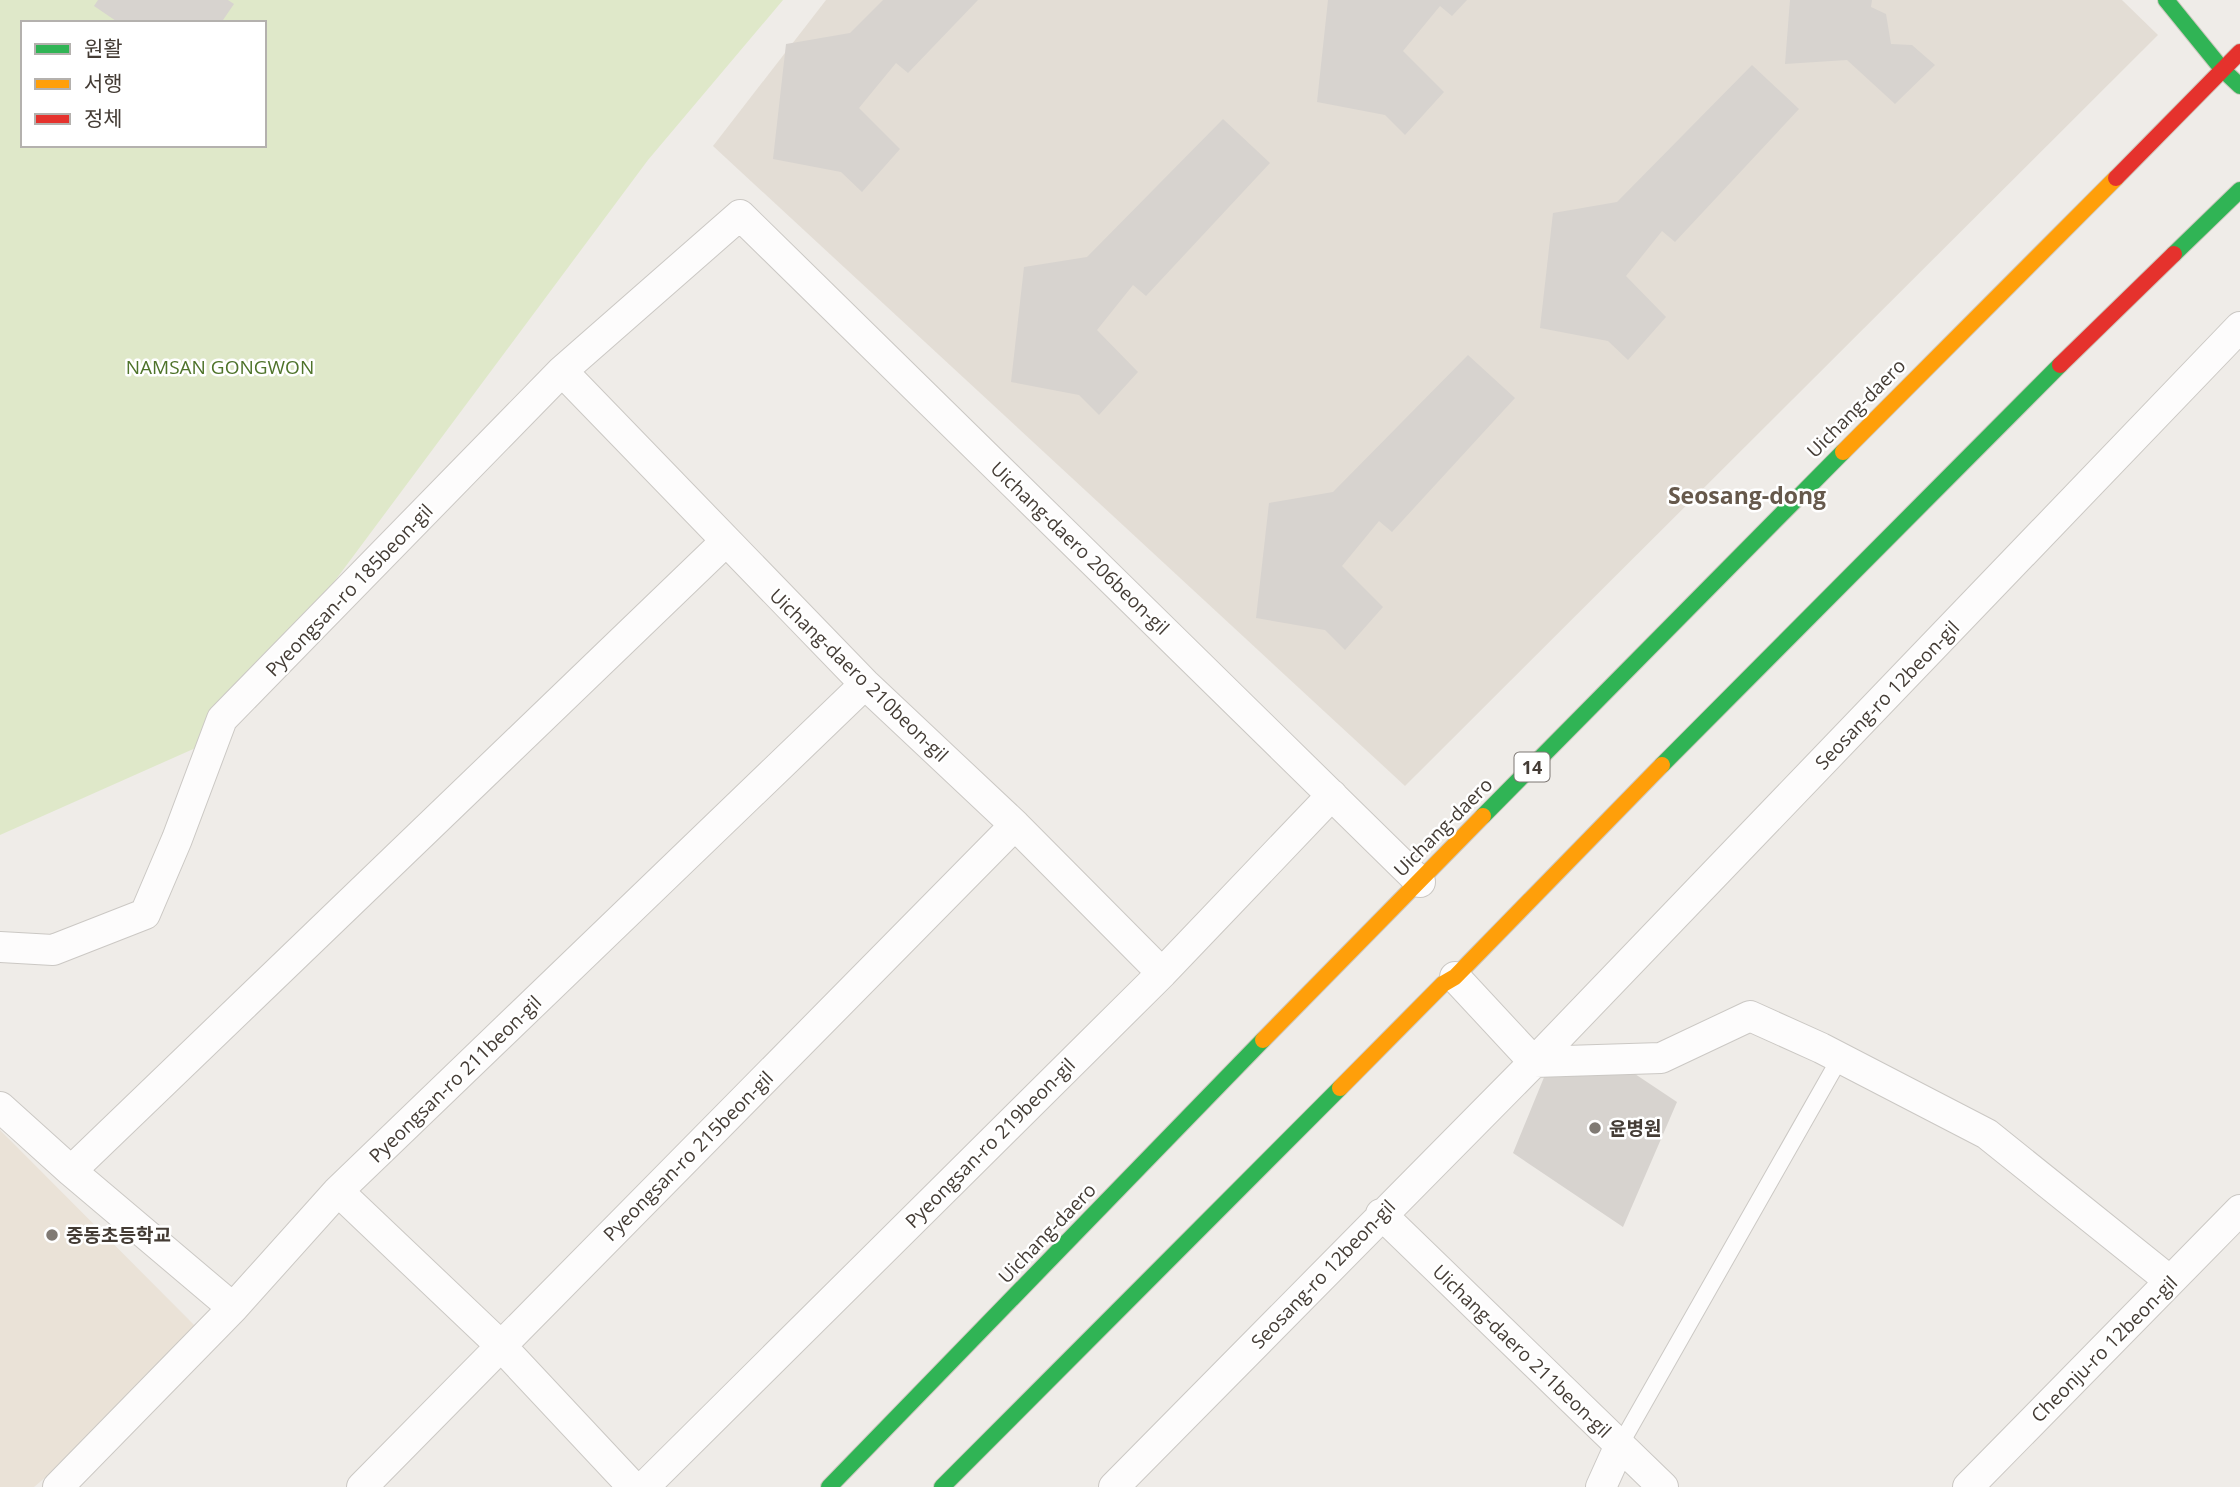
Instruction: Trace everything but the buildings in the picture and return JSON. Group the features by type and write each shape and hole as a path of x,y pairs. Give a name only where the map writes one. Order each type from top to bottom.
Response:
{"main road":[{"path":"2166,0 2222,69 2240,86"},
{"name":"Uichang-daero","path":"829,1487 1379,921 2240,52"},
{"path":"942,1487 1443,984 1455,977 1794,629 2240,190"}],"street":[{"name":"Uichang-daero 206beon-gil","path":"740,215 1420,882"},
{"name":"Pyeongsan-ro 185beon-gil","path":"0,947 53,950 145,914 177,839 222,719 562,371 740,215"},
{"name":"Seosang-ro 12beon-gil","path":"1114,1487 1534,1062 2240,327"},
{"name":"Uichang-daero 210beon-gil","path":"562,371 865,684 1015,825 1162,973"},
{"path":"71,1171 725,542"},
{"name":"Pyeongsan-ro 211beon-gil","path":"58,1487 233,1308 338,1191 865,684"},
{"name":"Pyeongsan-ro 219beon-gil","path":"644,1487 1162,973 1332,795"},
{"name":"Pyeongsan-ro 215beon-gil","path":"362,1487 1015,825"},
{"path":"1455,977 1534,1062 1661,1058 1751,1016 1840,1058 1987,1134 2170,1282"},
{"path":"0,1107 233,1308"},
{"path":"338,1191 501,1346 633,1487"},
{"name":"Cheonju-ro 12beon-gil","path":"1968,1487 2240,1210"},
{"name":"Uichang-daero 211beon-gil","path":"1381,1214 1663,1487"},
{"path":"1601,1487 1620,1445"}],"lane":[{"path":"1620,1445 1840,1058"}],"shaded area":[{"path":"826,0 2122,0 2158,35 1405,786 713,146"},
{"name":"중동초등학교","path":"0,1130 208,1339 34,1487 0,1487"}],"green space":[{"name":"NAMSAN GONGWON","path":"0,0 783,0 648,160 218,738 0,835"}],"traffic: fast":[{"path":"2166,0 2222,69 2240,86"},
{"path":"2174,254 2240,190"},
{"path":"1662,765 2060,365"},
{"path":"1483,816 1843,452"},
{"path":"829,1487 1263,1040"},
{"path":"942,1487 1340,1088"}],"traffic: slow":[{"path":"1843,452 2116,178"},
{"path":"1340,1088 1443,984 1455,977 1662,765"},
{"path":"1263,1040 1483,816"}],"traffic: jam":[{"path":"2116,178 2240,52"},
{"path":"2060,365 2174,254"}],"place":[{"name":"윤병원","path":"1595,1128"},
{"name":"중동초등학교","path":"52,1235"}],"district":[{"name":"Seosang-dong","path":"1747,495"}]}
